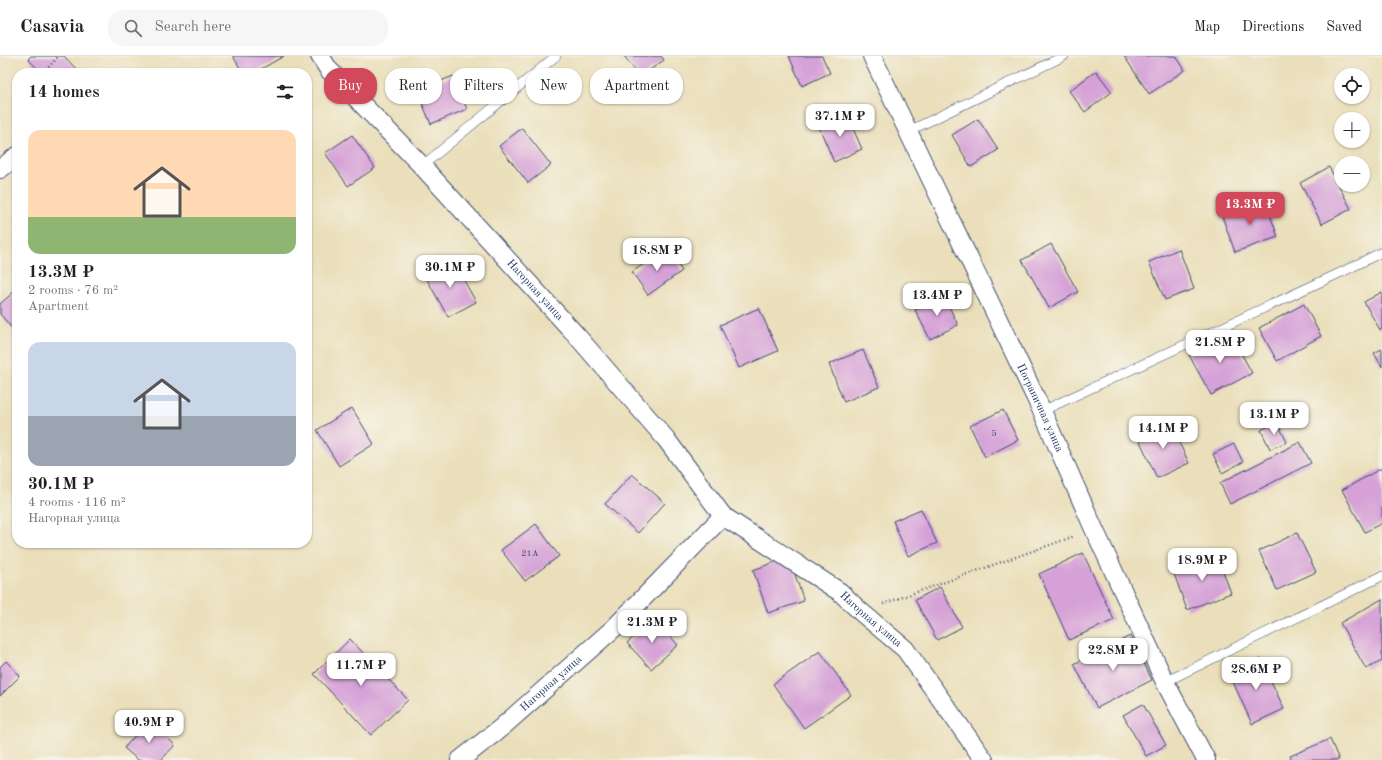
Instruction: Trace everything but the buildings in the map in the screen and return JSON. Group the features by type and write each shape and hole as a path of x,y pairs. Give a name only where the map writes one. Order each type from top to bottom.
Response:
{"street":[{"name":"Нагорная улица","path":"320,56 330,70 422,166 578,336 666,439 723,516 840,592 905,650 984,760"},
{"name":"Пограничная улица","path":"872,56 1042,411 1094,529 1165,682 1206,760"},
{"path":"0,169 12,160"},
{"name":"Нагорная улица","path":"460,760 502,727 614,628 723,516"}],"lane":[{"path":"422,166 556,56"},
{"path":"909,131 1064,56"},
{"path":"1042,411 1382,252"},
{"path":"1165,682 1382,576"}],"path":[{"path":"48,68 59,56"},
{"path":"861,612 1094,529"}]}
